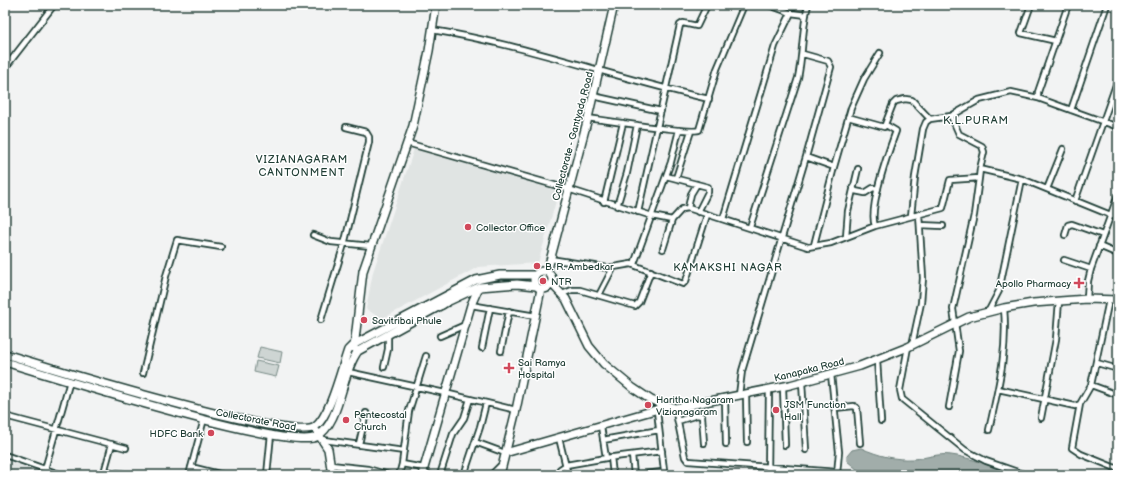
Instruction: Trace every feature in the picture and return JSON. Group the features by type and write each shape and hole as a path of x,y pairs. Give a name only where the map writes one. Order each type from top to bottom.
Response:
{"street":[{"path":"5,68 54,5"},
{"path":"355,356 353,345 363,272 413,126 424,77 436,5"},
{"name":"Collectorate - Gantyada Road","path":"546,272 588,118 614,5"},
{"path":"638,212 680,25 684,23 698,26 707,5"},
{"path":"588,118 679,130 698,131 701,127 717,69 744,5"},
{"path":"769,5 791,13 806,15"},
{"path":"750,227 791,101 803,54 808,5"},
{"path":"1031,5 1021,33 1056,42"},
{"path":"1038,98 1038,92 1068,5"},
{"path":"1071,110 1107,5"},
{"path":"723,220 775,46 791,13"},
{"path":"432,30 471,38 600,70 665,89 709,99"},
{"path":"814,245 848,117 864,79 880,53"},
{"path":"747,442 742,371 782,240 831,67 828,61 803,54"},
{"path":"1075,200 1118,79"},
{"path":"911,216 914,176 923,129 926,122 930,119 951,116 979,100 1002,93 1017,93 1038,98 1118,127"},
{"path":"593,96 661,111"},
{"path":"886,125 892,104 896,101 905,99 912,100 930,119"},
{"path":"949,407 959,351 954,325 953,309 974,215 980,169 984,152 982,146 959,134 951,116"},
{"path":"848,117 877,126 882,127 886,125 896,131 888,151 878,189 873,212 875,226"},
{"path":"604,202 623,123"},
{"path":"617,206 627,173 637,124"},
{"path":"321,320 344,244 369,137 364,131 346,127"},
{"path":"634,264 666,176 679,130"},
{"path":"676,178 691,131"},
{"path":"407,143 568,189 617,206 672,220"},
{"path":"1047,189 1064,149"},
{"path":"806,157 834,167"},
{"path":"846,237 848,211 858,169"},
{"path":"980,169 1022,178 1118,218"},
{"path":"666,176 707,186 709,189 698,212"},
{"path":"663,249 672,220 682,209 688,208 723,220 750,227 782,240 805,246 831,243 875,226 944,207 948,183 952,179 979,178"},
{"path":"988,312 999,291 1022,178"},
{"path":"688,208 691,194 697,184"},
{"path":"853,187 856,191 865,193 873,188 878,189"},
{"path":"1087,299 1090,269 1118,195"},
{"path":"920,214 923,278 921,303 900,390 902,400 965,450 986,461 1026,475"},
{"path":"550,259 612,268 626,264 634,264 680,284 685,283 707,215"},
{"path":"1065,235 1068,225 1072,224 1103,235"},
{"path":"920,225 943,226"},
{"path":"313,235 324,240 344,244 371,246"},
{"path":"143,373 166,276 177,240 221,247"},
{"path":"1099,246 1118,254"},
{"path":"1064,260 1090,269"},
{"path":"599,295 612,268"},
{"path":"322,437 332,417 348,372 358,351 388,335 476,280 500,275 535,275 541,271 546,272 551,276 552,284 562,294 589,346 604,364 633,388 651,400 678,407 678,420 685,457 688,461 837,474 839,452 831,374"},
{"path":"562,294 576,289 632,306 637,305 651,271"},
{"path":"515,275 517,284"},
{"path":"500,475 516,410 536,316 539,288 534,281 535,275"},
{"path":"332,475 332,465 328,448 322,437 314,428 323,419 328,409 348,350 353,345 440,302 479,287 517,284 547,289 552,284"},
{"path":"423,472 471,305 479,287"},
{"name":"Kanapaka Road","path":"505,453 657,411 783,387 831,374 877,360 910,346 969,317 1004,308 1087,299 1118,300"},
{"path":"1109,300 1097,363 1091,385 1080,404 1072,448 1081,454 1118,469"},
{"path":"1041,418 1046,399 1056,340 1059,301"},
{"path":"471,305 536,316"},
{"path":"482,348 490,308"},
{"path":"990,430 1006,342 1004,308"},
{"path":"501,351 509,311"},
{"path":"440,336 465,325"},
{"path":"384,367 388,348 388,335"},
{"name":"Collectorate Road","path":"5,354 111,386 272,427 303,431 314,428"},
{"path":"399,475 404,451 406,423 426,356"},
{"path":"877,360 881,421"},
{"name":"Collectorate Road","path":"5,362 204,419 271,434 305,439 322,437"},
{"path":"1097,363 1118,369"},
{"path":"348,372 417,386 516,410"},
{"path":"45,469 70,381"},
{"path":"802,382 806,450"},
{"path":"1091,385 1118,395"},
{"path":"783,387 785,445"},
{"path":"768,475 769,389"},
{"path":"998,389 1075,406 1080,404"},
{"path":"725,398 726,444"},
{"path":"440,475 453,434 464,418 470,399"},
{"path":"464,475 486,403"},
{"path":"835,408 854,406 857,408 860,443"},
{"path":"632,455 635,475 663,471 657,411"},
{"path":"359,444 366,413"},
{"path":"678,420 697,415 702,416 704,443"},
{"path":"5,416 56,428 126,448"},
{"path":"189,475 204,419"},
{"path":"602,426 603,440 613,475"},
{"path":"603,440 659,430"},
{"path":"267,475 271,434"},
{"path":"322,437 404,451"},
{"path":"559,438 568,475"},
{"path":"475,442 505,453"},
{"path":"112,444 105,469 113,475 122,473 132,475"},
{"path":"556,475 560,469 566,465 608,457 662,451"},
{"path":"5,456 62,475"},
{"path":"402,464 430,475"},
{"path":"491,475 502,464"},
{"path":"332,465 368,469 389,475"},
{"path":"191,467 223,475"}],"shaded area":[{"name":"Collector Office","path":"414,149 559,191 538,263 478,267 382,319 366,309 373,272"},
{"path":"260,347 282,352 280,363 257,358"},
{"path":"256,361 279,366 276,377 254,372"},
{"path":"861,448 881,455 900,459 914,459 942,455 958,456 983,463 1015,475 864,475 847,461 847,456 852,450"},
{"path":"5,461 19,465 46,475 5,475"}],"place":[{"name":"Collector Office","path":"468,227"},
{"name":"B. R. Ambedkar","path":"537,266"},
{"name":"NTR","path":"543,281"},
{"name":"Apollo Pharmacy","path":"1079,283"},
{"name":"Savitribai Phule","path":"364,320"},
{"name":"Sai Ramya Hospital","path":"509,368"},
{"name":"Haritha Nagaram Vizianagaram","path":"648,405"},
{"name":"JSM Function Hall","path":"776,410"},
{"name":"Pentecostal Church","path":"346,420"},
{"name":"HDFC Bank","path":"211,433"}],"district":[{"name":"K.L.PURAM","path":"976,120"},
{"name":"VIZIANAGARAM CANTONMENT","path":"302,165"},
{"name":"KAMAKSHI NAGAR","path":"728,267"}]}
